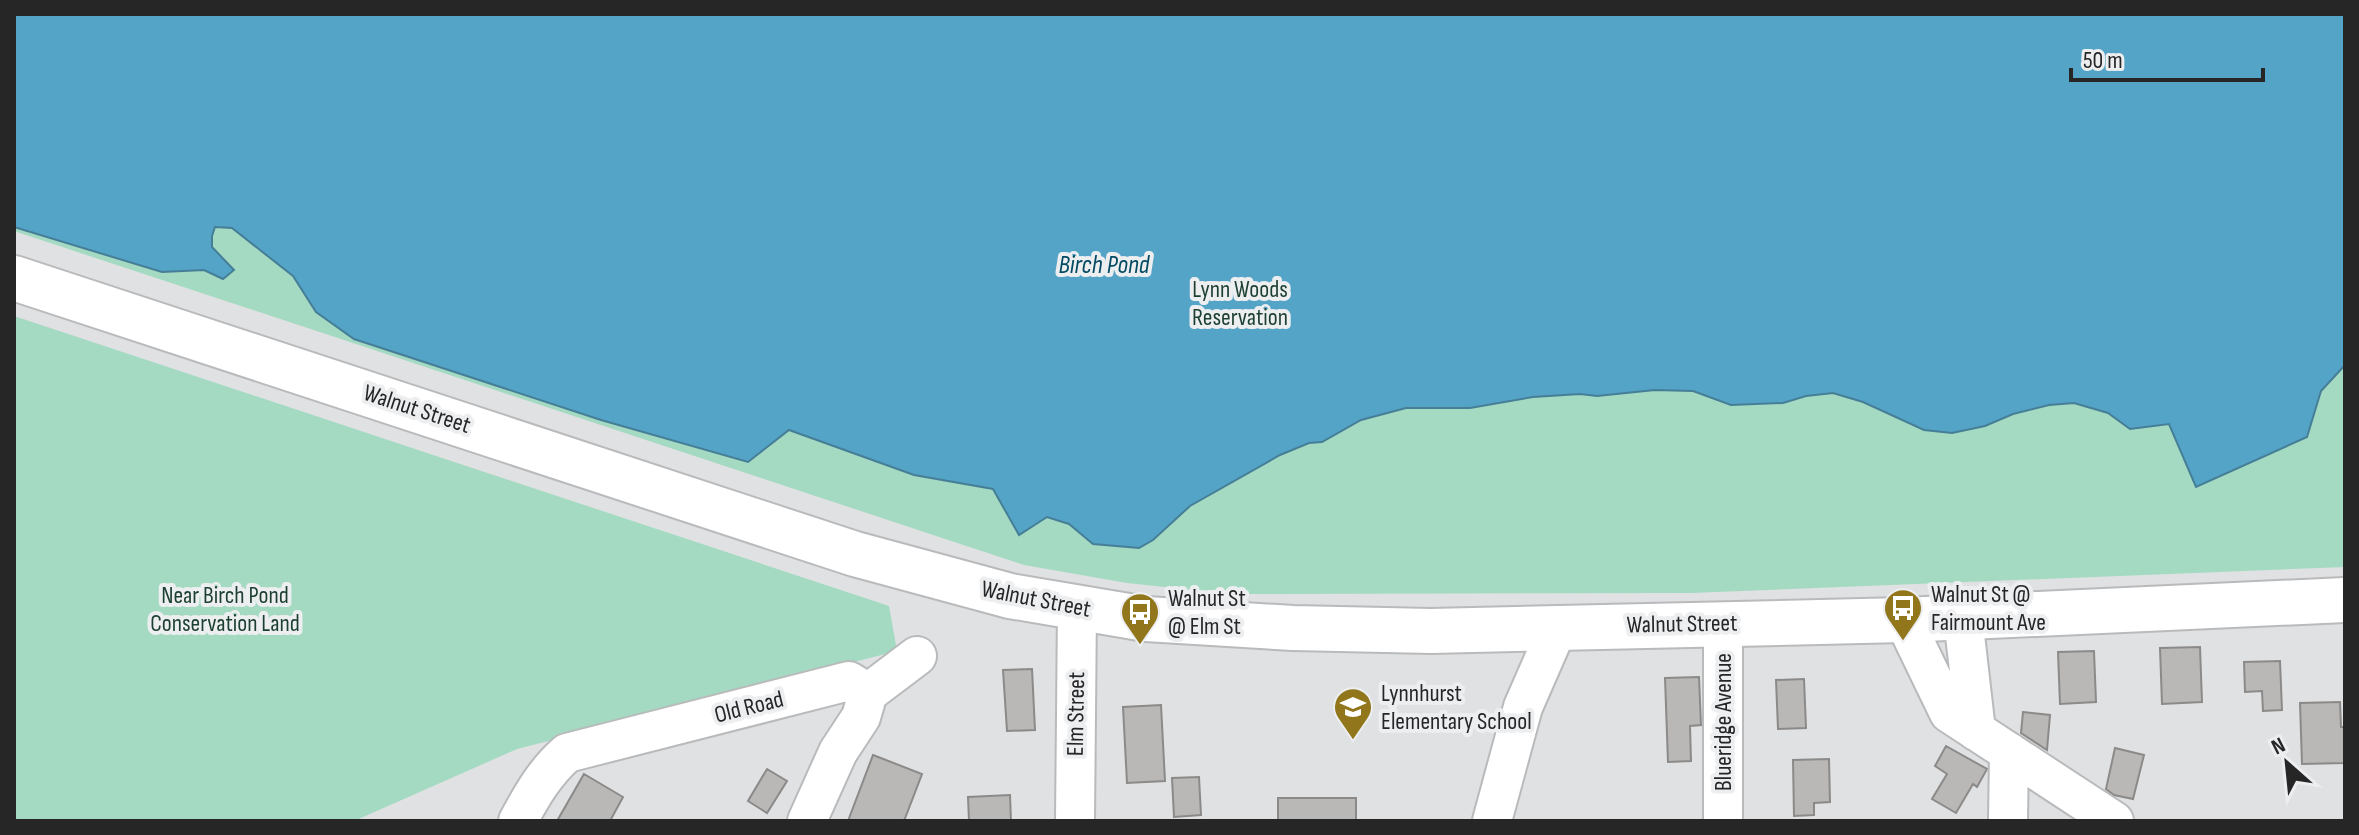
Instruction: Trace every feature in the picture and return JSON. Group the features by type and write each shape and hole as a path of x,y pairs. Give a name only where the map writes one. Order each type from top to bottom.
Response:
{"main road":[{"name":"Walnut Street","path":"14,278 840,550 961,585 1077,608 1159,620 1293,628 1431,631 1963,618 2345,600"}],"street":[{"name":"Elm Street","path":"1075,821 1077,608"},
{"path":"1963,618 1976,731"},
{"path":"1904,620 1949,713 2114,821"},
{"name":"Blueridge Avenue","path":"1723,623 1723,821"},
{"path":"1492,821 1523,707 1558,627"},
{"path":"807,821 838,752 861,717 868,693 917,656"},
{"name":"Old Road","path":"518,821 537,786 567,753 849,681 868,693"},
{"path":"2008,821 2009,752"}],"green space":[{"name":"Birch Pond","path":"14,14 2345,14 2345,567 1691,593 1230,594 1127,583 1024,565 14,231"},
{"name":"Near Birch Pond Conservation Land","path":"14,316 889,606 897,651 517,749 354,821 14,821"}],"water":[{"name":"Birch Pond","path":"14,14 2345,14 2345,365 2321,391 2307,437 2196,487 2169,424 2130,429 2108,413 2074,403 2049,405 2013,414 1985,426 1952,433 1924,430 1863,402 1833,393 1783,403 1731,405 1693,391 1655,390 1597,396 1533,397 1470,408 1406,408 1361,420 1322,442 1309,443 1280,455 1190,506 1153,540 1139,548 1093,544 1069,524 1047,517 1019,535 993,489 914,475 789,430 748,462 601,420 354,339 316,312 293,276 232,228 215,227 212,236 212,247 234,270 223,279 204,270 162,272 14,227"}],"building":[{"path":"2200,647 2202,702 2162,704 2160,648"},
{"path":"2094,651 2096,702 2060,704 2058,652"},
{"path":"2280,661 2282,710 2263,711 2262,691 2245,692 2244,662"},
{"path":"1032,669 1035,730 1007,731 1003,670"},
{"path":"1699,677 1701,725 1690,726 1691,761 1668,762 1665,678"},
{"path":"1804,679 1806,728 1778,729 1776,680"},
{"path":"2340,702 2341,727 2345,727 2345,763 2302,764 2300,703"},
{"path":"1161,705 1165,781 1127,783 1123,707"},
{"path":"2023,712 2050,715 2047,750 2021,733"},
{"path":"1946,746 1987,769 1977,787 1973,784 1956,813 1932,799 1947,774 1935,766"},
{"path":"2115,748 2144,755 2133,799 2114,795 2106,789"},
{"path":"873,755 922,774 904,821 848,821"},
{"path":"1829,759 1830,802 1814,803 1814,815 1794,816 1793,760"},
{"path":"767,769 787,781 767,813 748,801"},
{"path":"584,774 623,797 610,821 557,821"},
{"path":"1199,777 1201,815 1174,817 1172,778"},
{"path":"1010,795 1011,821 969,821 968,797"},
{"path":"1278,798 1356,798 1356,821 1278,821"}],"place":[{"name":"Walnut St @ Fairmount Ave","path":"1903,642"},
{"name":"Walnut St @ Elm St","path":"1140,646"},
{"name":"Lynnhurst Elementary School","path":"1353,741"}],"park label":[{"name":"Lynn Woods Reservation","path":"1240,303"}]}
